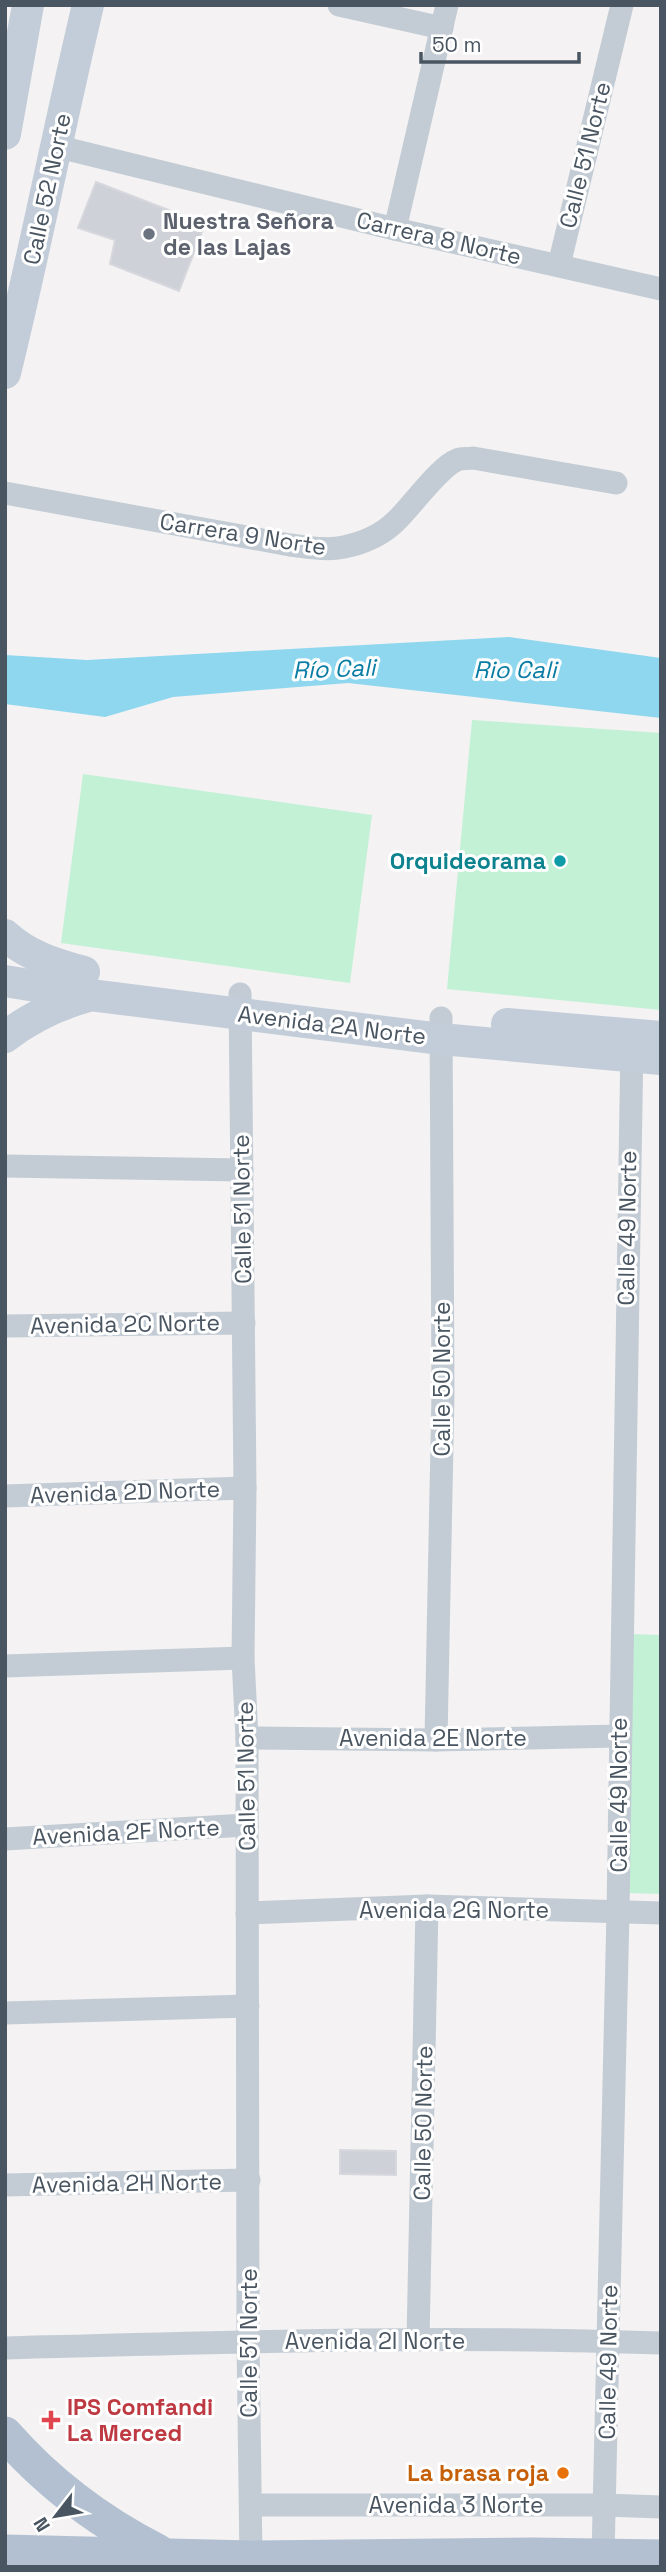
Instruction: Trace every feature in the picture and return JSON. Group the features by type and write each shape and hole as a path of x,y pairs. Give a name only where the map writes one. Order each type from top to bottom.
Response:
{"main road":[{"path":"5,134 29,5"},
{"name":"Calle 52 Norte","path":"5,373 18,271 55,146 88,5"},
{"path":"5,936 87,984 5,1037"},
{"name":"Avenida 2A Norte","path":"5,960 87,984"},
{"name":"Avenida 2A Norte","path":"5,981 87,984 441,1028 641,1043 661,1059"},
{"path":"5,2434 40,2472 78,2504 119,2532 163,2554"},
{"path":"5,2552 251,2557 661,2557"}],"street":[{"path":"339,5 442,28"},
{"path":"395,229 447,5"},
{"name":"Calle 51 Norte","path":"559,265 622,5"},
{"name":"Carrera 8 Norte","path":"55,146 395,229 661,289"},
{"name":"Carrera 9 Norte","path":"5,493 324,549 341,548 381,533 395,523 443,470 457,460 473,458 616,483"},
{"name":"Calle 51 Norte","path":"240,1004 246,1488 243,1658 247,1738 251,2557"},
{"name":"Calle 50 Norte","path":"436,1740 443,1393 441,1028"},
{"name":"Calle 49 Norte","path":"603,2556 618,1912 619,1735 641,1043"},
{"path":"5,1166 242,1170"},
{"name":"Avenida 2C Norte","path":"5,1326 244,1323"},
{"name":"Avenida 2D Norte","path":"5,1496 246,1488"},
{"path":"5,1666 243,1658"},
{"name":"Avenida 2E Norte","path":"247,1738 436,1740 619,1735"},
{"name":"Avenida 2F Norte","path":"5,1839 246,1825"},
{"name":"Calle 50 Norte","path":"418,2340 428,1906"},
{"name":"Avenida 2G Norte","path":"247,1913 428,1906 661,1913"},
{"path":"5,2013 248,2006"},
{"name":"Avenida 2H Norte","path":"5,2185 249,2180"},
{"name":"Avenida 2I Norte","path":"5,2348 248,2341 661,2343"},
{"name":"Avenida 3 Norte","path":"251,2505 661,2507"}],"green space":[{"name":"Orquideorama","path":"472,720 661,733 661,1010 447,989"},
{"path":"83,774 372,815 350,983 61,943"},
{"path":"629,1634 661,1635 661,1894 628,1893"}],"water":[{"name":"Rio Cali","path":"509,637 661,658 661,718 348,683 173,697 105,717 5,704 5,655 87,660"}],"building":[{"name":"Nuestra Señora de las Lajas","path":"96,182 205,224 179,291 110,264 115,240 78,228"},
{"path":"340,2150 396,2151 396,2175 340,2174"}],"place":[{"name":"Nuestra Señora de las Lajas","path":"149,234"},
{"name":"Orquideorama","path":"560,861"},
{"name":"IPS Comfandi La Merced","path":"51,2420"},
{"name":"La brasa roja","path":"563,2473"}],"water label":[{"name":"Río Cali","path":"334,669"}]}
